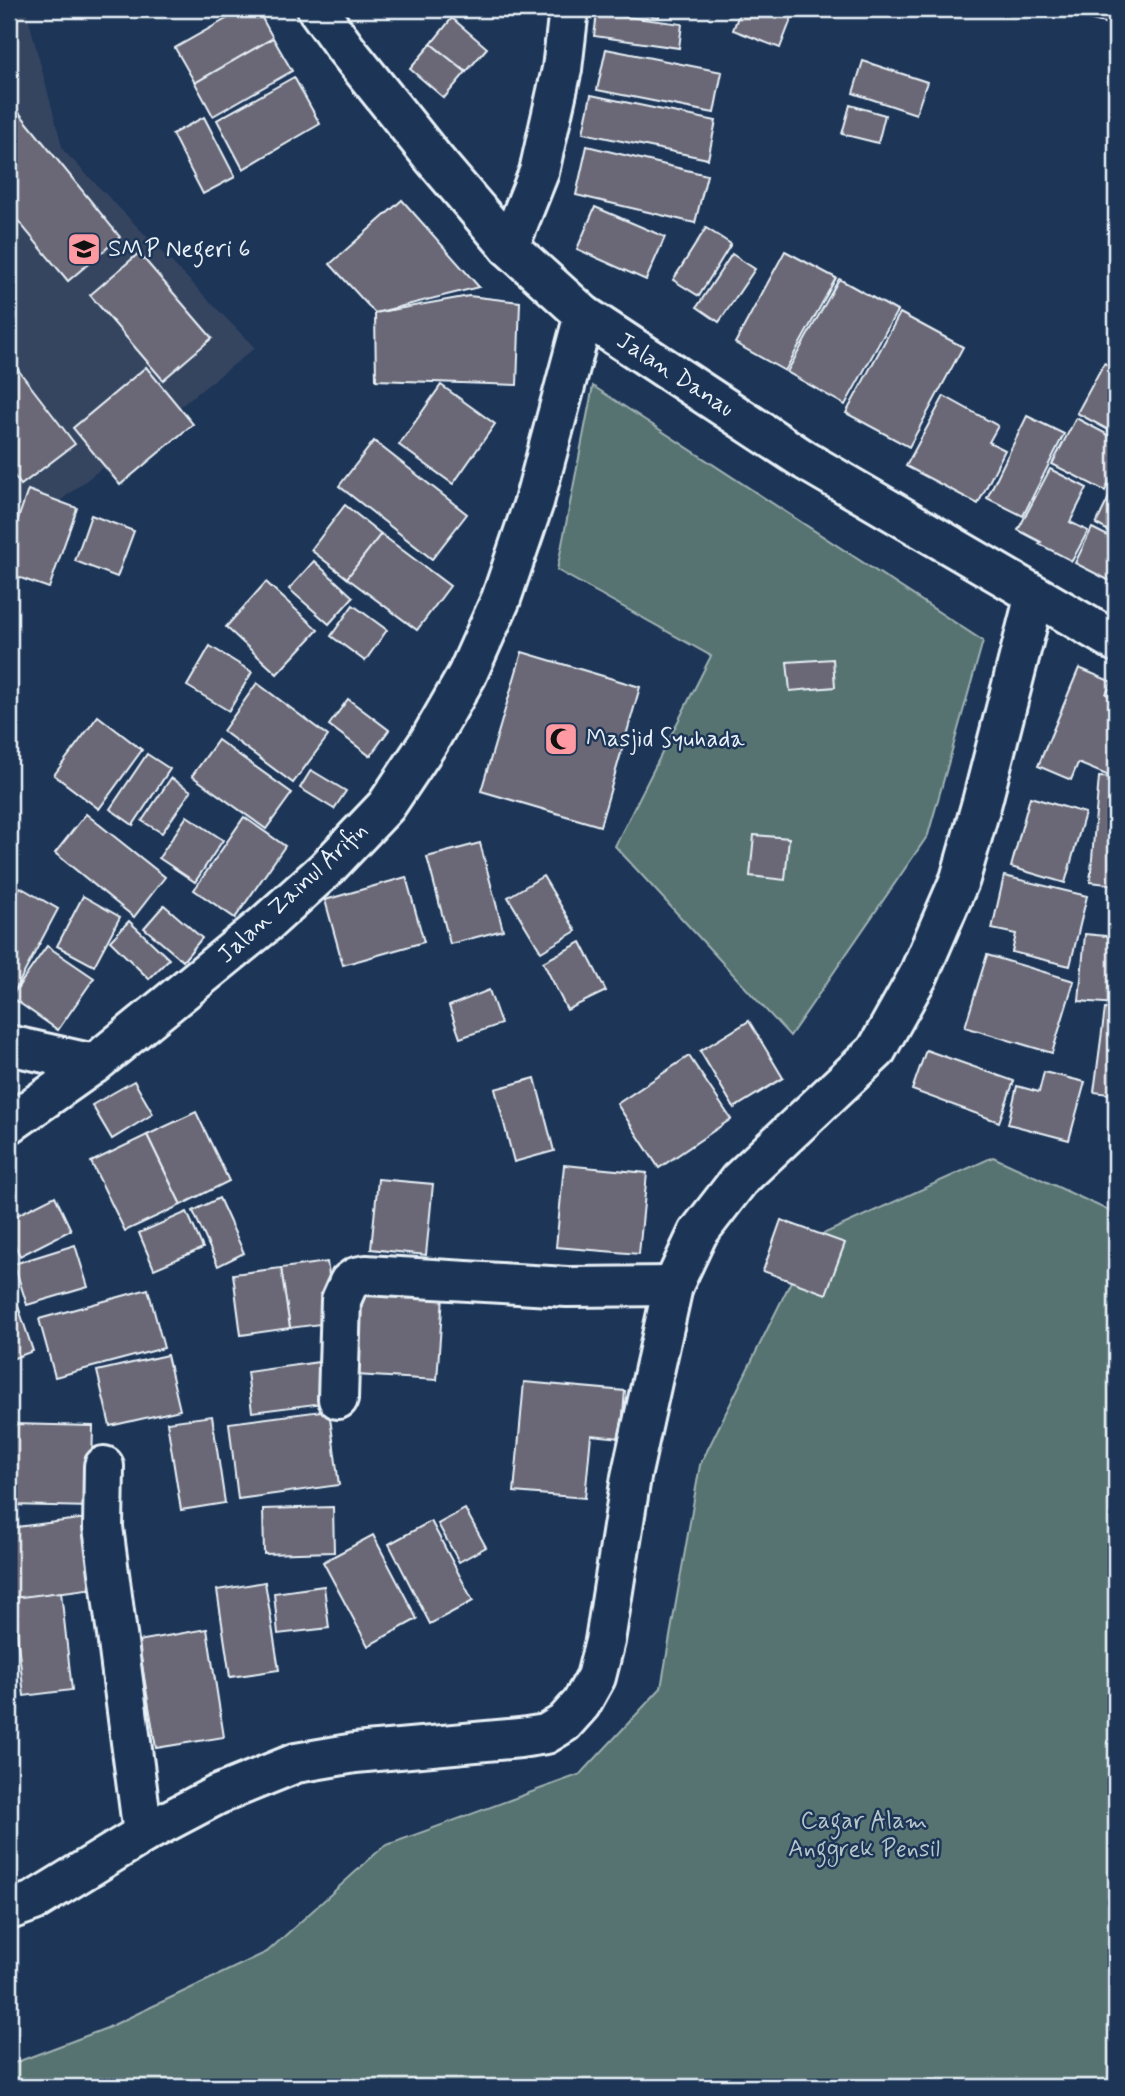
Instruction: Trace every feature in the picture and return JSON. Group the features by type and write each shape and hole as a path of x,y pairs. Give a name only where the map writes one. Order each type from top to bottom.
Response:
{"street":[{"name":"Jalan Danau","path":"317,9 434,159 509,247 584,315 807,461 1116,642"},
{"path":"509,247 539,172 562,69 569,9"},
{"name":"Jalan Zainul Arifin","path":"9,1125 94,1064 263,926 326,869 386,806 428,743 467,675 500,599 534,502 584,315"},
{"path":"9,1910 34,1901 143,1834 217,1795 296,1763 355,1753 546,1734 564,1723 581,1704 596,1677 605,1641 631,1477 673,1286 698,1233 739,1180 876,1051 918,975 960,879 1035,595"},
{"path":"9,1045 94,1064"},
{"path":"338,1399 341,1300 349,1282 356,1277 366,1275 567,1287 673,1286"},
{"path":"104,1466 103,1527 143,1834"}],"shaded area":[{"name":"SMP Negeri 6","path":"9,9 26,9 63,150 255,348 9,541"}],"green space":[{"path":"593,386 983,641 928,835 790,1036 615,846 711,656 557,570"},
{"name":"Cagar Alam Anggrek Pensil","path":"993,1157 1116,1214 1116,2087 9,2087 9,2065 107,2028 267,1952 384,1846 581,1774 661,1688 700,1465 812,1239"}],"building":[{"path":"244,9 257,9 273,38 195,83 175,48"},
{"path":"611,9 660,9 659,17"},
{"path":"741,9 795,9 780,48 733,30"},
{"path":"1082,9 1116,9 1116,26 1080,17"},
{"path":"597,13 682,24 679,48 594,36"},
{"path":"452,18 487,48 466,72 431,44"},
{"path":"273,38 292,71 213,116 195,83"},
{"path":"431,44 466,72 444,98 410,69"},
{"path":"606,49 722,72 714,113 597,90"},
{"path":"863,61 927,82 916,114 853,93"},
{"path":"294,77 320,124 243,169 217,120"},
{"path":"591,95 716,121 708,159 583,133"},
{"path":"12,104 120,237 68,281 9,210 9,107"},
{"path":"850,105 885,115 878,143 842,134"},
{"path":"204,117 235,177 203,194 172,134"},
{"path":"587,146 707,175 695,223 576,195"},
{"path":"402,200 479,287 375,313 330,264"},
{"path":"595,207 665,237 646,280 577,249"},
{"path":"706,228 731,244 699,296 673,280"},
{"path":"785,251 836,278 785,371 735,343"},
{"path":"139,253 212,338 163,380 90,295"},
{"path":"732,254 755,269 719,322 697,307"},
{"path":"839,279 897,311 845,405 787,372"},
{"path":"469,296 520,302 517,385 376,380 375,313"},
{"path":"900,313 963,347 909,447 846,413"},
{"path":"9,358 75,444 21,485 9,469"},
{"path":"1104,363 1116,369 1116,434 1077,413"},
{"path":"146,367 193,424 120,485 73,428"},
{"path":"441,385 495,424 453,484 399,445"},
{"path":"944,396 998,426 989,442 1005,450 978,504 906,466"},
{"path":"1027,416 1064,434 1023,516 987,498"},
{"path":"1076,418 1116,439 1116,469 1105,491 1052,464"},
{"path":"374,441 467,514 432,559 339,486"},
{"path":"1050,469 1087,488 1070,522 1088,531 1072,561 1018,530"},
{"path":"1116,483 1116,535 1096,524"},
{"path":"28,490 77,508 49,588 9,574 9,545"},
{"path":"345,505 381,534 347,578 311,550"},
{"path":"91,515 134,531 117,577 75,561"},
{"path":"1092,528 1116,540 1116,584 1075,563"},
{"path":"381,534 450,586 417,630 347,578"},
{"path":"314,561 353,597 329,624 289,589"},
{"path":"266,582 318,630 277,674 226,627"},
{"path":"353,605 387,630 365,661 331,636"},
{"path":"210,646 252,672 229,711 187,686"},
{"name":"Masjid Syuhada","path":"522,652 640,687 600,826 481,791"},
{"path":"833,659 835,687 790,691 787,662"},
{"path":"1079,668 1112,682 1106,694 1116,699 1116,760 1109,776 1078,763 1071,780 1038,766"},
{"path":"257,683 328,736 293,783 223,731"},
{"path":"348,699 389,730 370,756 329,725"},
{"path":"98,716 142,750 99,809 54,775"},
{"path":"218,740 292,793 266,829 192,776"},
{"path":"147,754 170,769 133,825 110,809"},
{"path":"311,770 346,791 334,809 300,788"},
{"path":"1099,777 1116,778 1116,885 1090,882"},
{"path":"171,778 191,791 162,833 142,821"},
{"path":"1030,797 1085,813 1065,883 1011,867"},
{"path":"86,814 165,877 134,917 55,853"},
{"path":"187,816 223,840 195,882 159,858"},
{"path":"244,817 285,846 235,918 194,890"},
{"path":"754,835 789,838 785,880 750,876"},
{"path":"480,843 503,930 450,944 427,857"},
{"path":"543,876 576,931 541,952 508,897"},
{"path":"1004,876 1087,896 1070,966 1012,952 1016,934 992,929"},
{"path":"406,877 424,942 343,965 325,900"},
{"path":"20,887 58,909 15,990 9,987 9,909"},
{"path":"83,896 120,917 94,966 57,946"},
{"path":"164,905 202,938 183,961 144,928"},
{"path":"129,921 169,959 149,979 110,941"},
{"path":"1085,934 1116,937 1116,1004 1079,1001"},
{"path":"581,942 606,991 567,1010 543,962"},
{"path":"47,946 94,978 58,1030 11,997"},
{"path":"987,955 1074,981 1052,1053 965,1027"},
{"path":"489,990 501,1024 460,1038 449,1006"},
{"path":"1105,1009 1116,1010 1116,1095 1094,1092"},
{"path":"749,1021 783,1078 734,1108 700,1051"},
{"path":"926,1050 1014,1081 999,1122 912,1090"},
{"path":"689,1056 731,1119 659,1168 617,1104"},
{"path":"1044,1072 1085,1082 1069,1140 1008,1124 1017,1086 1039,1092"},
{"path":"535,1078 554,1151 514,1162 495,1089"},
{"path":"134,1081 153,1114 112,1139 92,1105"},
{"path":"196,1112 229,1181 181,1205 147,1135"},
{"path":"147,1135 181,1205 125,1231 91,1162"},
{"path":"564,1165 647,1173 639,1254 556,1247"},
{"path":"378,1179 433,1184 426,1255 371,1249"},
{"path":"55,1196 71,1230 20,1256 9,1233 9,1219"},
{"path":"219,1198 244,1253 218,1266 193,1211"},
{"path":"187,1212 203,1248 154,1269 139,1233"},
{"path":"781,1220 845,1243 826,1294 763,1271"},
{"path":"75,1245 88,1287 27,1305 14,1264"},
{"path":"327,1262 336,1322 290,1328 281,1268"},
{"path":"281,1268 290,1328 241,1335 233,1274"},
{"path":"9,1283 33,1351 9,1360"},
{"path":"148,1289 164,1348 55,1377 39,1319"},
{"path":"361,1290 443,1296 437,1380 356,1375"},
{"path":"167,1355 180,1410 110,1426 97,1371"},
{"path":"319,1362 324,1403 252,1412 247,1372"},
{"path":"524,1382 625,1391 621,1438 591,1435 585,1498 514,1492"},
{"path":"329,1410 339,1485 238,1499 229,1423"},
{"path":"212,1416 225,1503 181,1510 167,1422"},
{"path":"13,1424 93,1426 91,1507 11,1505"},
{"path":"333,1507 334,1552 264,1554 263,1509"},
{"path":"465,1509 486,1547 459,1562 438,1524"},
{"path":"87,1518 95,1588 9,1599 9,1528"},
{"path":"431,1521 473,1601 430,1624 389,1544"},
{"path":"373,1535 417,1619 368,1646 323,1562"},
{"path":"265,1582 279,1670 230,1677 217,1590"},
{"path":"324,1586 329,1628 278,1634 274,1593"},
{"path":"61,1592 72,1690 24,1696 13,1598"},
{"path":"207,1629 224,1737 156,1748 138,1641"}],"place":[{"name":"SMP Negeri 6","path":"84,249"},
{"name":"Masjid Syuhada","path":"561,739"}]}
